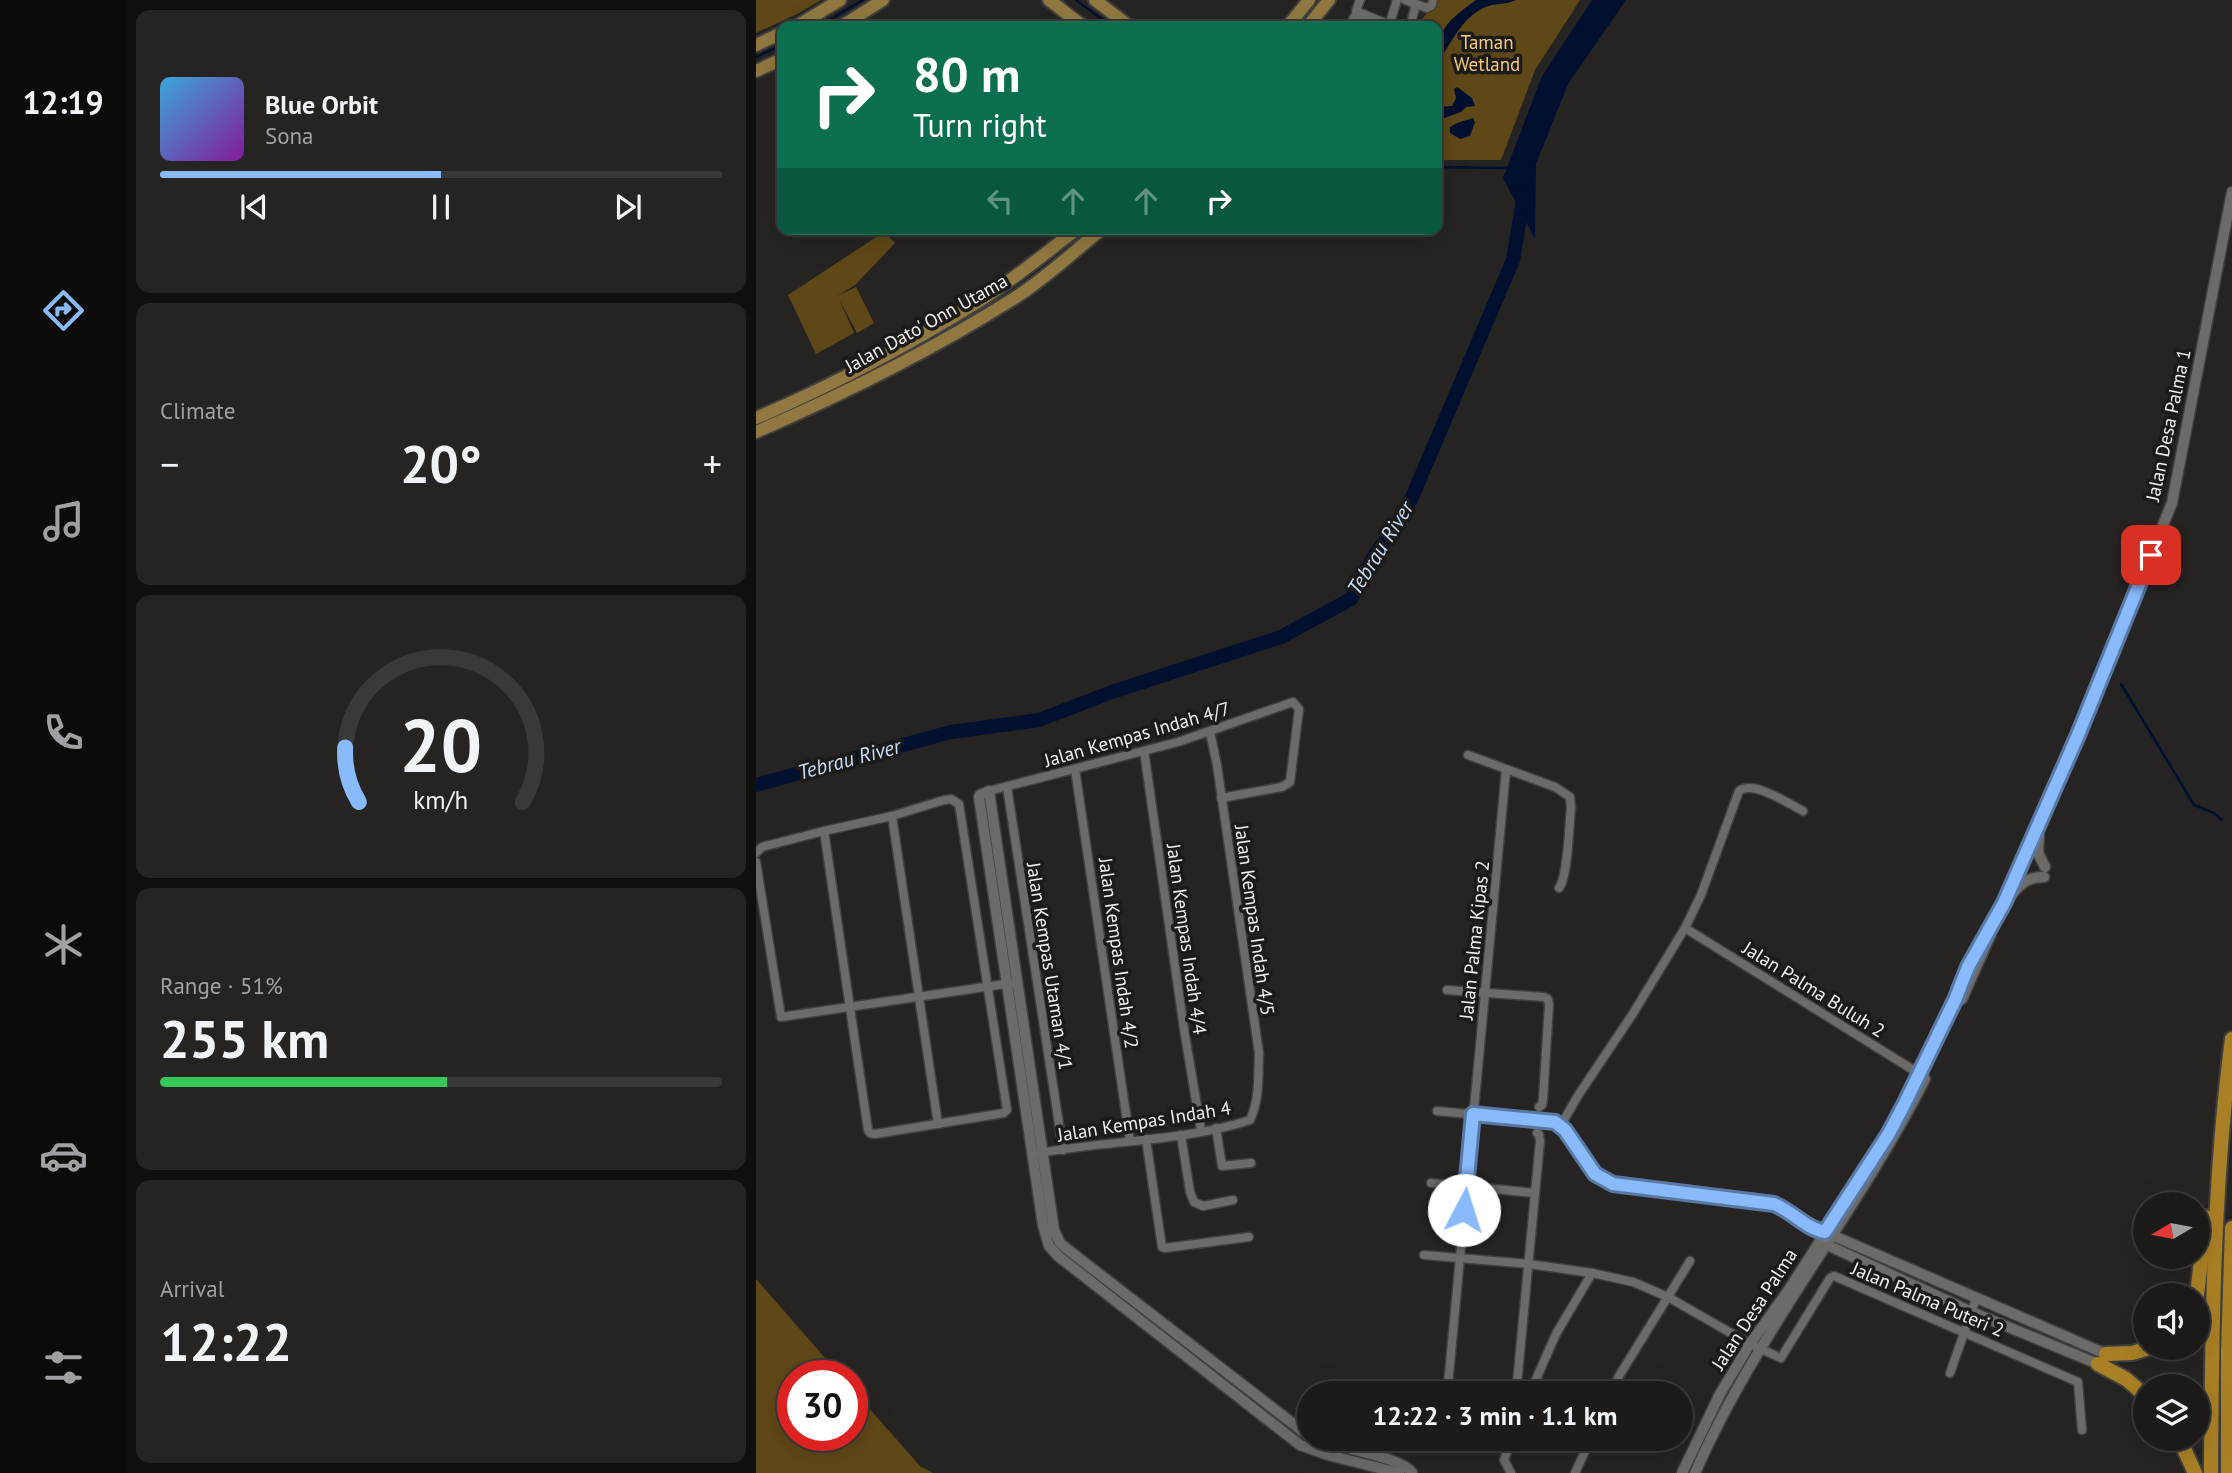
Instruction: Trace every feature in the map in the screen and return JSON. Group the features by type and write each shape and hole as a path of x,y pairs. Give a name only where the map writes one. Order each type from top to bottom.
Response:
{"highway":[{"path":"2211,1473 2215,1212 2232,1038"},
{"path":"2198,1283 2218,1091 2231,1044"},
{"path":"2230,1473 2228,1410 2232,1228"},
{"path":"2102,1359 2133,1353"},
{"path":"2102,1359 2133,1385"},
{"path":"2185,1451 2195,1473"}],"main road":[{"path":"805,21 840,0"},
{"path":"850,21 883,0"},
{"path":"1049,0 1076,21"},
{"path":"1095,0 1122,21"},
{"path":"1292,21 1309,0"},
{"path":"1312,21 1329,0"},
{"path":"756,45 777,35"},
{"path":"756,71 777,61"},
{"name":"Jalan Dato' Onn Utama","path":"756,418 816,393 980,301 1069,235"},
{"name":"Jalan Dato' Onn Utama","path":"756,432 811,408 923,352 1015,298 1094,235"},
{"path":"980,301 988,313"}],"street":[{"path":"1360,0 1356,11 1380,21"},
{"path":"1390,21 1397,0"},
{"path":"1405,0 1427,8 1432,5 1433,0"},
{"path":"1412,21 1416,4"},
{"name":"Jalan Desa Palma 1","path":"1824,1237 1876,1167 1906,1117 1923,1076 1989,942 1993,926 2078,735 2172,503 2232,192"},
{"name":"Jalan Kempas Indah 4/7","path":"989,791 1210,732 1293,702 1299,709 1290,782 1282,787 1221,798"},
{"name":"Jalan Kempas Indah 4/5","path":"1210,732 1259,1053 1254,1112"},
{"name":"Jalan Kempas Indah 4/4","path":"1144,751 1201,1130"},
{"path":"1468,755 1555,787 1570,797 1565,872 1559,888"},
{"name":"Jalan Kempas Indah 4/2","path":"1075,769 1130,1140"},
{"name":"Jalan Palma Kipas 2","path":"1506,770 1448,1385 1504,1392 1512,1390 1517,1384 1529,1264"},
{"name":"Jalan Kempas Utaman 4/1","path":"1007,787 1063,1150"},
{"path":"1561,1125 1685,928 1701,895 1739,791 1744,787 1754,787 1803,811"},
{"path":"1297,1426 1060,1243 1054,1230 1039,1154 1005,984 980,795 989,791 1018,982 1039,1154 1043,1225 1049,1246 1058,1256 1300,1445 1399,1473"},
{"path":"759,850 824,831 951,799 959,804 1007,1110 1001,1114 870,1133 867,1130 824,831"},
{"path":"892,816 938,1124"},
{"path":"2004,903 2026,879 2044,872 2037,847 2042,818"},
{"path":"756,862 781,1017 1018,982"},
{"name":"Jalan Palma Buluh 2","path":"1685,928 1923,1076"},
{"path":"1447,990 1548,999 1543,1099 1539,1107"},
{"path":"1437,1111 1545,1121 1561,1125 1595,1174 1613,1184 1774,1204 1824,1237 1972,1312 2102,1359"},
{"name":"Jalan Kempas Indah 4","path":"1039,1154 1181,1135 1250,1120 1254,1112"},
{"path":"1216,1128 1222,1166 1251,1163"},
{"path":"1529,1264 1541,1138 1537,1133"},
{"path":"1181,1135 1194,1202 1203,1206 1233,1200"},
{"path":"1146,1139 1162,1247 1250,1237"},
{"path":"1431,1183 1535,1193"},
{"path":"1824,1237 1976,1299 2102,1359"},
{"name":"Jalan Desa Palma","path":"1682,1473 1720,1394 1755,1347 1824,1237"},
{"path":"1424,1255 1529,1264 1633,1282 1668,1297 1755,1347"},
{"path":"1617,1381 1690,1261"},
{"path":"1535,1381 1556,1334 1592,1273"},
{"name":"Jalan Palma Puteri 2","path":"1755,1347 1777,1357 1784,1356 1830,1278 1834,1276 2078,1382 2082,1430"},
{"path":"1950,1373 1976,1299"},
{"path":"1169,1342 1175,1332"},
{"name":"Jalan Desa Palma","path":"1695,1473 1755,1347"},
{"path":"1352,1451 1396,1461 1408,1467 1412,1473"},
{"path":"1507,1451 1504,1460 1511,1473"},
{"path":"1575,1473 1585,1451"}],"green space":[{"path":"756,0 821,0 797,14 756,33"},
{"name":"Taman Wetland","path":"1438,0 1580,0 1535,70 1501,160 1442,160 1442,21 1420,21"},
{"path":"879,235 887,235 895,243 855,285 837,296 856,287 874,323 857,333 839,299 854,333 816,354 788,295"},
{"path":"756,1279 827,1360 777,1360 777,1451 868,1451 868,1407 920,1466 933,1473 756,1473"}],"water":[{"path":"1476,0 1516,0 1487,6 1475,13 1462,26 1442,56 1442,33 1458,14"},
{"path":"1592,0 1626,0 1568,84 1536,164 1535,239 1503,178 1542,76"},
{"path":"1457,87 1472,98 1475,106 1466,107 1461,112 1442,119 1442,107 1452,106 1456,98 1454,89"},
{"path":"1473,118 1475,122 1470,136 1460,139 1450,133 1450,127"}],"waterway":[{"path":"827,21 863,0"},
{"path":"1076,0 1104,21"},
{"path":"756,57 777,47"},
{"path":"1442,167 1507,168"},
{"name":"Tebrau River","path":"756,785 951,732 1039,720 1112,692 1281,637 1351,599 1374,556 1407,509 1513,260 1524,194"},
{"path":"2121,684 2194,805 2214,813 2222,820"}],"route":[{"path":"1464,1210 1473,1114 1555,1122 1565,1130 1595,1174 1613,1184 1774,1204 1818,1231 1825,1232 1888,1135 1920,1074 1968,967 1982,940 1993,926 2078,735 2151,555"}]}
